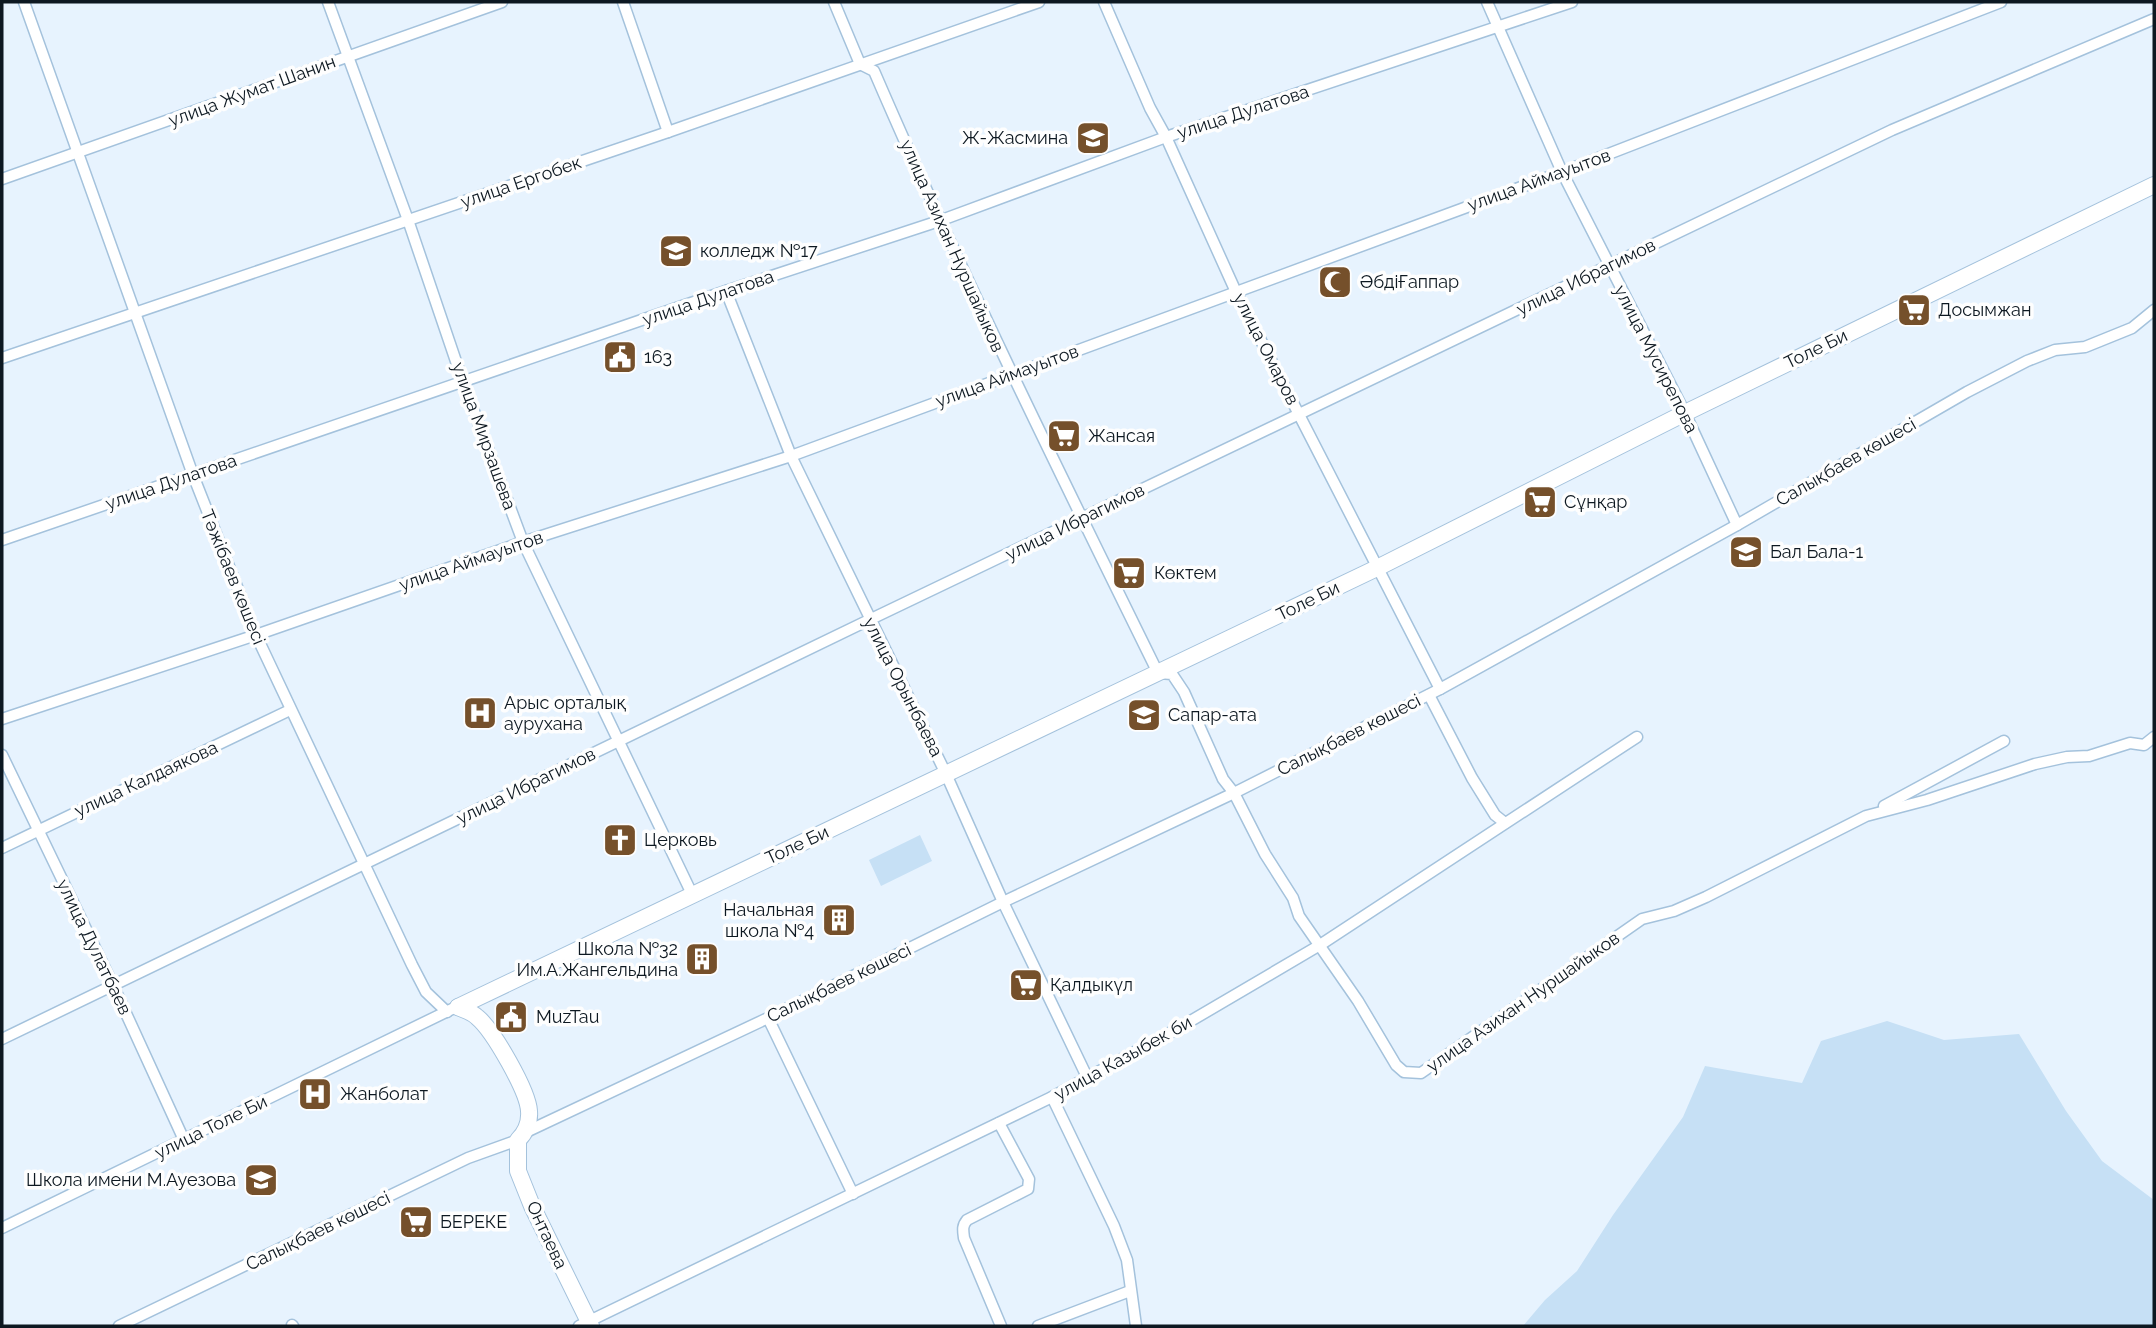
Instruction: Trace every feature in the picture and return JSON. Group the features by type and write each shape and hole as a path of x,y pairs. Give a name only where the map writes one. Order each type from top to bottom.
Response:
{"main road":[{"name":"Толе Би","path":"452,1009 1379,567 1685,413 2154,185"},
{"name":"Онтаева","path":"452,1009 478,1017 504,1053 521,1087 529,1110 522,1136 518,1171 586,1325"}],"street":[{"name":"Тәжібаев көшесі","path":"24,2 193,475 256,635 426,992 452,1009"},
{"name":"улица Мирзашева","path":"328,2 523,542 617,743 692,894"},
{"name":"улица Жумат Шанин","path":"2,179 502,2"},
{"path":"623,2 668,132"},
{"name":"улица Азихан Нуршайыков","path":"834,2 860,64 874,71 939,221 1010,374 1158,673 1172,674 1184,692 1223,779 1234,793 1265,854 1293,898 1299,916 1358,1001 1396,1065 1404,1072 1420,1073 1642,919 1674,911 1706,897 1866,816 2035,764 2067,757 2089,756 2130,743 2144,745 2154,737"},
{"name":"улица Ергобек","path":"2,359 668,132 1039,2"},
{"name":"улица Омаров","path":"1104,2 1236,292 1440,689"},
{"name":"улица Мусирепова","path":"1487,2 1562,173 1685,413 1737,525"},
{"name":"улица Дулатова","path":"2,540 726,291 939,221 1167,137 1572,2"},
{"name":"улица Аймауытов","path":"2,719 256,635 523,542 791,456 1562,173 2001,2"},
{"name":"улица Ибрагимов","path":"2,1039 1609,265 1892,131 2154,19"},
{"name":"улица Орынбаева","path":"726,291 791,456 946,774 1003,902 1088,1079"},
{"name":"Салықбаев көшесі","path":"119,1326 468,1158 522,1136 1234,793 1440,689 1737,525 1979,386 2055,350 2085,347 2132,328 2154,310"},
{"path":"1429,695 1472,778 1495,815 1505,823"},
{"name":"улица Калдаякова","path":"2,848 290,710"},
{"name":"улица Казыбек би","path":"586,1325 1088,1079 1320,945 1637,737"},
{"path":"1866,816 2004,741"},
{"name":"улица Дулатбаев","path":"2,755 184,1140"},
{"name":"улица Толе Би","path":"2,1228 452,1009"},
{"path":"768,1018 853,1194"},
{"path":"1052,1097 1114,1226 1127,1260 1136,1326"},
{"path":"999,1123 1029,1179 1028,1189 967,1220 963,1230 1001,1326"},
{"path":"1038,1326 1130,1291"}],"shaded area":[{"path":"920,835 932,861 881,886 869,860"},
{"path":"1887,1021 1944,1040 2019,1034 2066,1111 2102,1161 2154,1200 2154,1326 1523,1326 1545,1300 1577,1271 1683,1117 1705,1066 1802,1083 1821,1041"}],"place":[{"name":"Ж-Жасмина","path":"1093,138"},
{"name":"колледж №17","path":"676,251"},
{"name":"ӘбдіҒаппар","path":"1335,282"},
{"name":"Досымжан","path":"1914,310"},
{"name":"163","path":"620,357"},
{"name":"Жансая","path":"1064,436"},
{"name":"Cұнқар","path":"1540,502"},
{"name":"Бал Бала-1","path":"1746,552"},
{"name":"Көктем","path":"1129,573"},
{"name":"Арыс орталық аурухана","path":"480,713"},
{"name":"Сапар-ата","path":"1144,715"},
{"name":"Церковь","path":"620,840"},
{"name":"Начальная школа №4","path":"839,920"},
{"name":"Школа №32 Им.А.Жангельдина","path":"702,959"},
{"name":"Қалдыкүл","path":"1026,985"},
{"name":"MuzTau","path":"511,1017"},
{"name":"Жанболат","path":"315,1094"},
{"name":"Школа имени М.Ауезова","path":"261,1180"},
{"name":"БЕРЕКЕ","path":"416,1222"}]}
